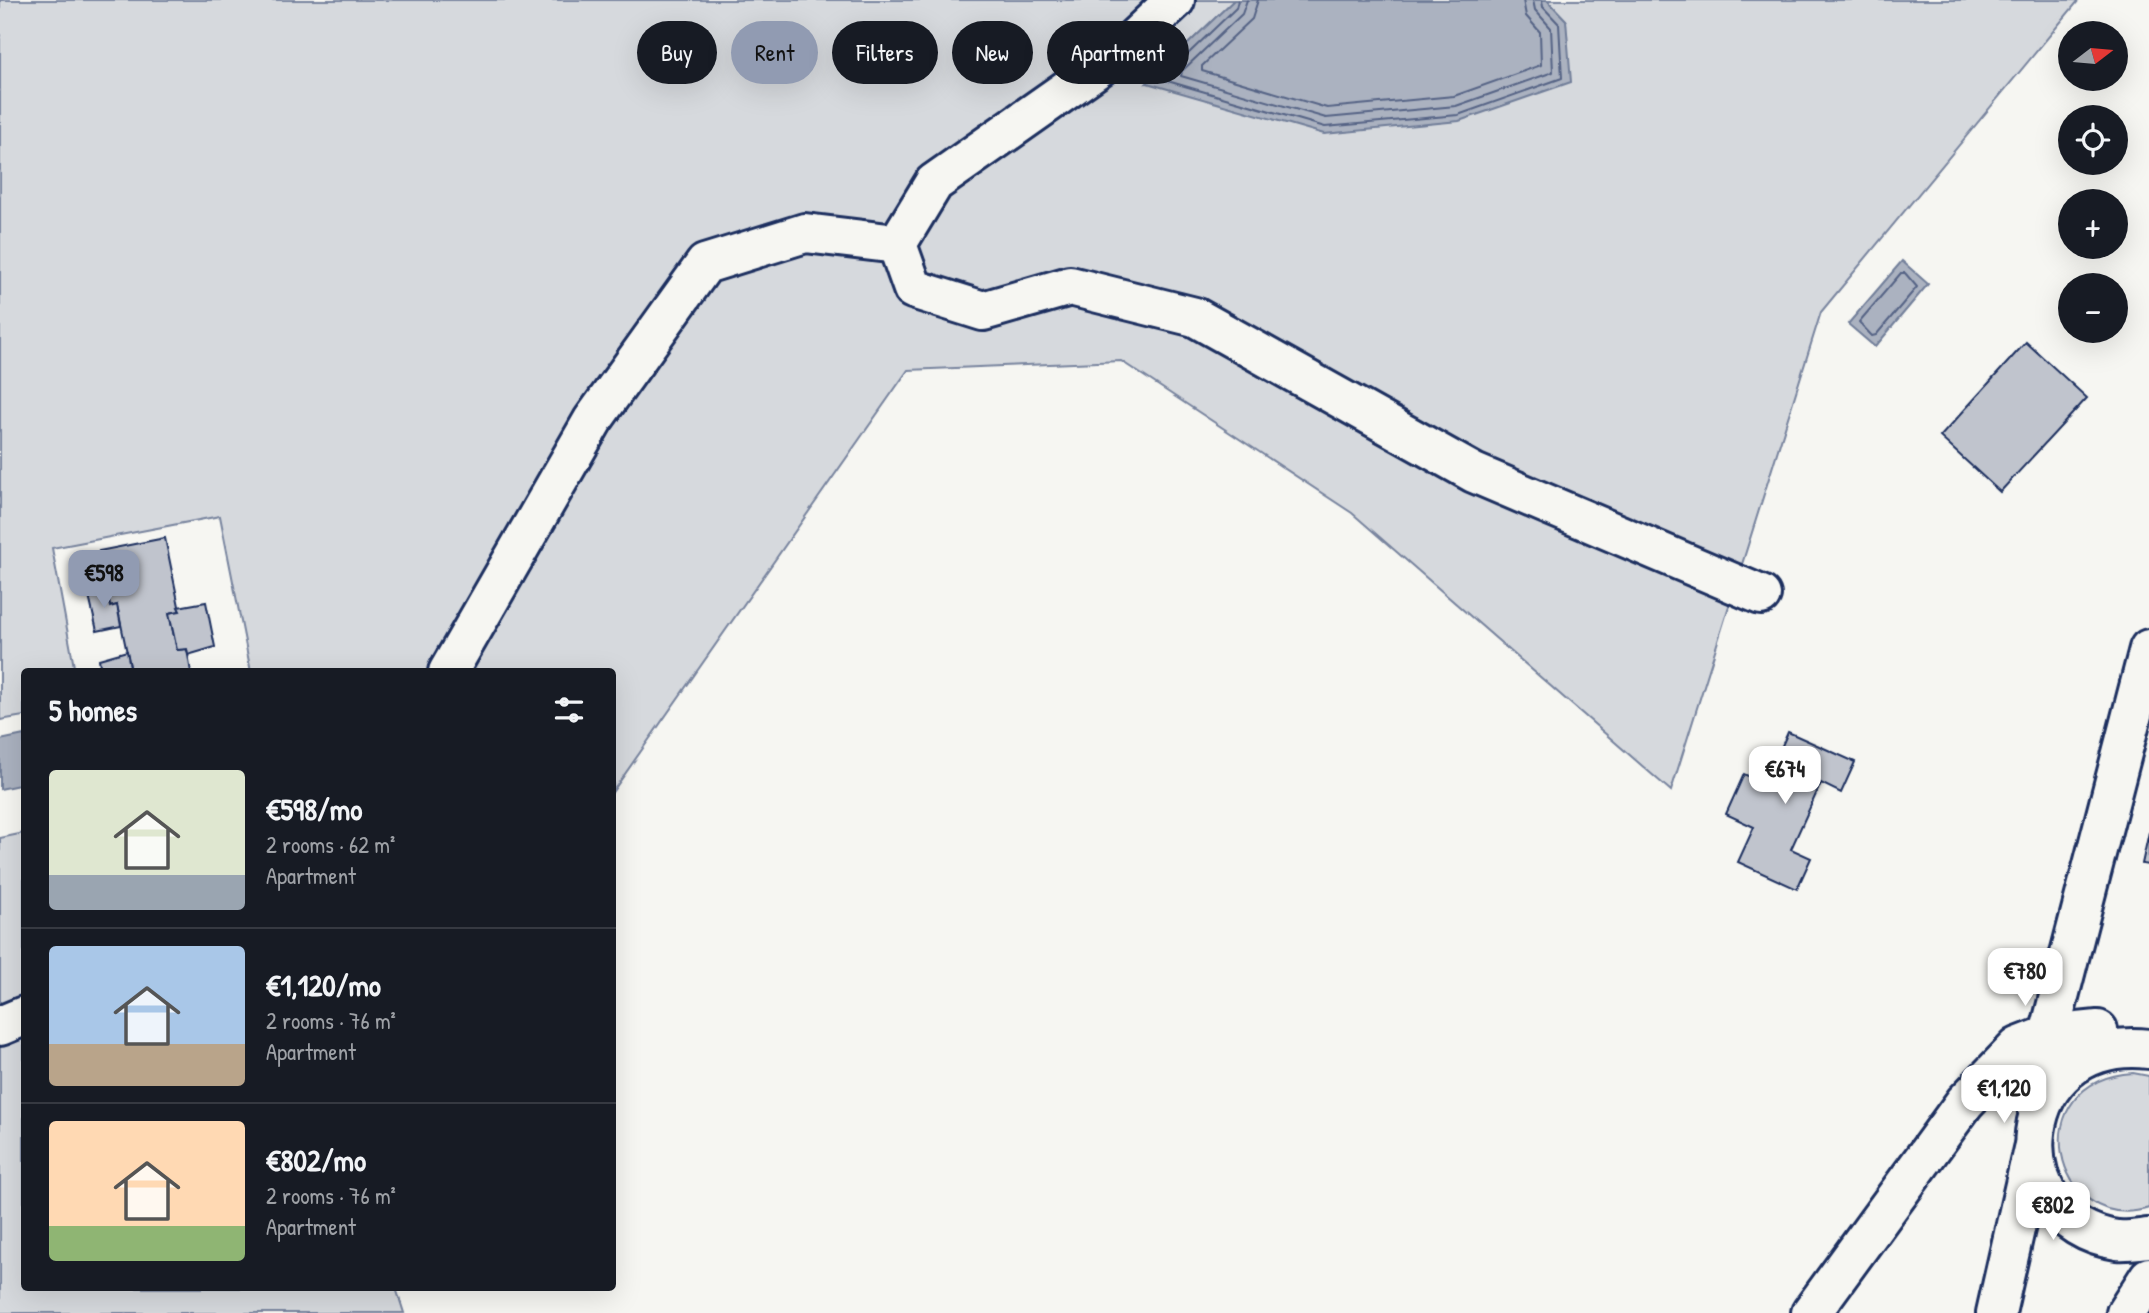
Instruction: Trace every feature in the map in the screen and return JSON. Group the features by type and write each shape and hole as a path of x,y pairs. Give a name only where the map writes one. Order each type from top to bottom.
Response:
{"street":[{"path":"1175,0 1119,53 934,183 897,244 912,289 983,311 1070,286 1195,317 1474,473 1761,595"},
{"path":"450,668 593,420 705,264 805,233 897,244"},
{"path":"1996,1313 2036,1130 2049,1035 2149,649"},
{"path":"2078,917 2085,1005 2123,1042"},
{"path":"0,1026 21,1017"},
{"path":"1811,1313 1965,1102 2018,1047 2049,1035 2123,1042"},
{"path":"2123,1042 2085,1057 2056,1080 2036,1130 2040,1181 2059,1209 2085,1230 2117,1240 2149,1238"},
{"path":"2126,1313 2149,1277"}],"shaded area":[{"path":"0,0 1234,0 1189,43 1189,21 1047,21 1047,84 1189,84 1189,77 1566,20 1547,0 2079,0 2062,21 2058,21 2058,25 1821,312 1671,791 1352,513 1121,361 908,370 616,787 616,668 250,668 220,516 52,548 74,668 21,668 21,716 0,720"},
{"path":"21,834 21,1291 397,1291 404,1313 0,1313 0,838"},
{"path":"2133,1073 2149,1076 2149,1208 2116,1211 2090,1200 2071,1180 2062,1154 2062,1126 2073,1101 2097,1082"}],"water":[{"path":"1234,0 1547,0 1566,20 1571,82 1459,121 1324,134 1150,84 1189,84 1189,43"},
{"path":"1902,261 1928,284 1875,347 1848,324"},
{"path":"21,736 21,785 0,789 0,740"}],"building":[{"path":"2026,342 2087,398 2000,492 1940,437"},
{"path":"165,538 180,611 169,613 177,650 187,649 190,668 130,668 117,605 110,607 99,551"},
{"path":"106,586 110,607 117,605 121,626 97,631 88,592"},
{"path":"206,602 215,647 188,655 187,649 177,650 169,613 180,611 178,607"},
{"path":"127,651 130,668 100,668 99,659"},
{"path":"1788,732 1855,762 1841,793 1821,783 1791,849 1811,858 1797,889 1738,862 1754,827 1726,814 1744,774 1765,784"},
{"path":"2149,832 2149,865 2142,864"}]}
